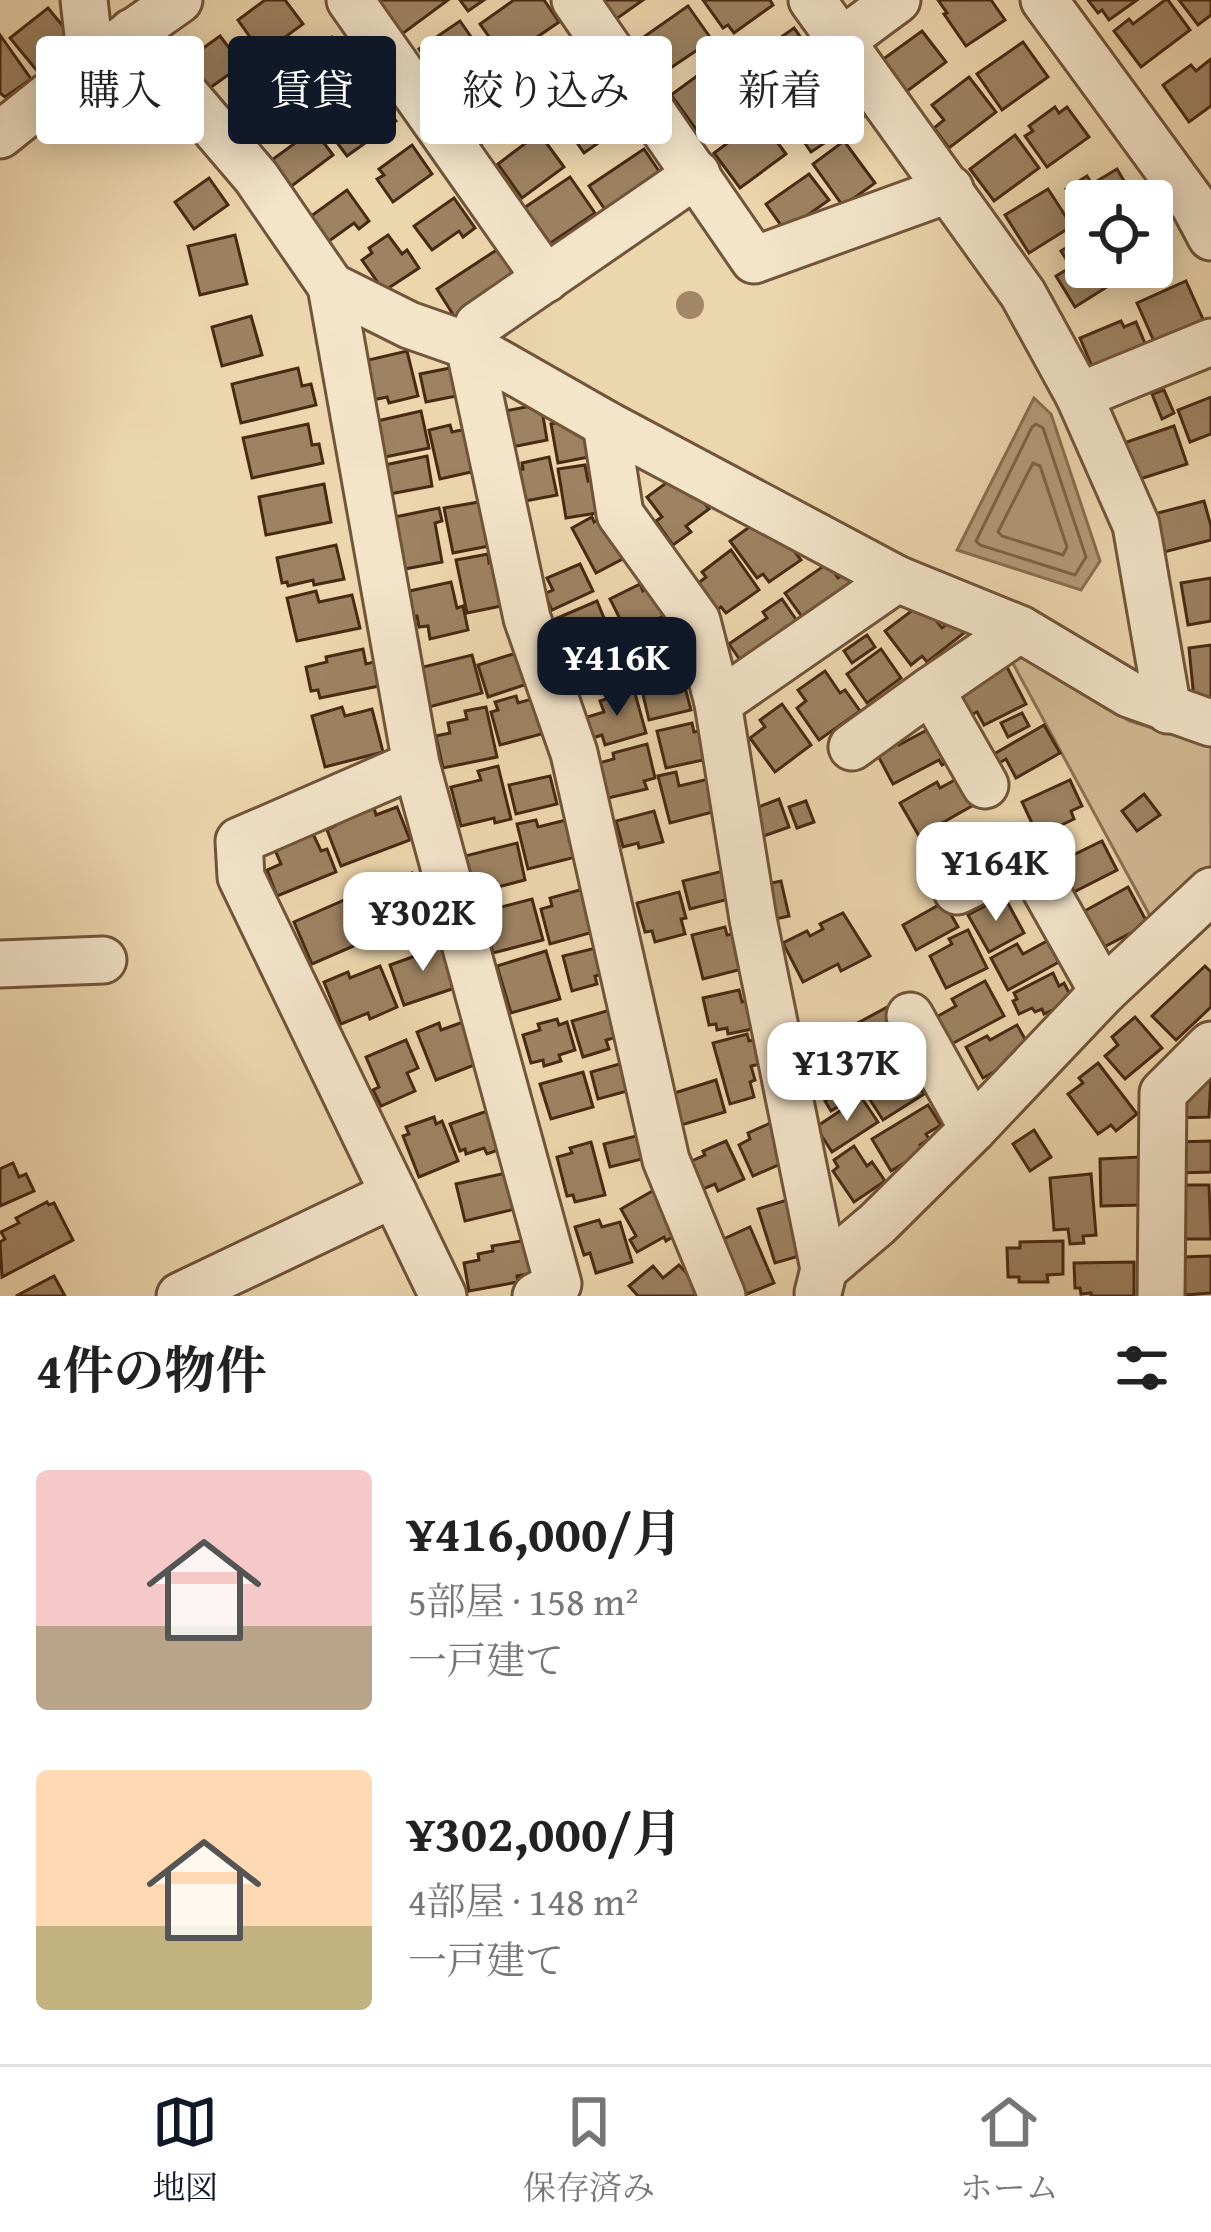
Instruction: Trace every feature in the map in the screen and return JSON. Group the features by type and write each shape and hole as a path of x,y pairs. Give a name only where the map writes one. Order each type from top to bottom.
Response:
{"street":[{"path":"83,0 88,36"},
{"path":"127,36 179,0"},
{"path":"350,0 546,279"},
{"path":"575,0 754,260 950,189"},
{"path":"812,0 840,36"},
{"path":"848,36 897,0"},
{"path":"1044,0 1194,206 1211,237"},
{"path":"132,32 256,177 331,286 416,764 558,1284 536,1296"},
{"path":"864,69 1023,294 1079,396 1136,525 1168,710"},
{"path":"0,135 36,106"},
{"path":"697,174 478,326 469,346 527,617 574,753 667,1160 722,1296"},
{"path":"331,286 409,325 469,346 898,579 1020,629 1129,694 1211,723"},
{"path":"1079,396 1211,342"},
{"path":"606,424 620,514 697,621 718,703 820,1283"},
{"path":"718,703 898,579"},
{"path":"853,747 1020,629"},
{"path":"931,690 985,784"},
{"path":"416,764 239,841 241,877 443,1296"},
{"path":"957,891 1027,857 1103,992"},
{"path":"820,1283 1103,992 1211,891"},
{"path":"0,964 103,960"},
{"path":"910,1016 974,1129"},
{"path":"1161,1296 1163,1093 1211,1046"},
{"path":"181,1296 394,1194"}],"shaded area":[{"path":"1022,656 1129,721 1211,746 1211,869 1155,925 1010,658"}],"water":[{"path":"1034,398 1051,414 1100,561 1081,590 957,550"}],"building":[{"path":"265,0 285,0 303,24 287,36 249,36 238,20"},
{"path":"372,0 448,0 398,37"},
{"path":"460,0 484,0 468,11"},
{"path":"514,0 544,0 559,22 539,36 489,36 480,24"},
{"path":"597,0 643,0 612,22"},
{"path":"703,0 770,0 773,5 734,33 728,25 723,28"},
{"path":"938,0 991,0 1005,20 966,46"},
{"path":"1088,0 1137,0 1109,20"},
{"path":"1165,0 1190,30 1141,67 1114,31 1129,19 1133,24"},
{"path":"1179,0 1211,0 1211,15 1198,25"},
{"path":"688,6 709,36 696,36 696,51 672,67 672,36 645,36"},
{"path":"48,8 71,36 36,36 36,70 10,38"},
{"path":"460,21 470,36 438,36"},
{"path":"922,31 946,62 906,92 882,60"},
{"path":"0,35 31,79 5,97 0,93"},
{"path":"220,36 228,47 228,75 207,90 204,87 204,47"},
{"path":"1023,42 1048,77 1002,110 977,74"},
{"path":"1211,59 1211,106 1189,122 1163,85 1191,65 1196,71"},
{"path":"696,77 696,129 672,96"},
{"path":"969,77 996,112 949,148 934,128 944,120 932,105"},
{"path":"1055,107 1059,113 1067,107 1089,137 1047,167 1025,136 1033,131 1029,126"},
{"path":"1015,135 1039,168 994,201 970,169"},
{"path":"294,144 325,144 333,155 285,191 265,165"},
{"path":"338,144 364,144 347,156"},
{"path":"524,144 547,144 564,167 522,198 498,164"},
{"path":"726,144 779,144 786,154 740,188 714,153"},
{"path":"846,144 875,183 843,206 813,164"},
{"path":"412,145 432,174 393,202 377,179 384,175 379,169"},
{"path":"644,149 663,177 608,214 589,186"},
{"path":"1117,169 1124,180 1099,180"},
{"path":"809,174 829,200 785,231 766,204"},
{"path":"570,177 595,213 549,244 524,208"},
{"path":"209,178 228,205 194,229 175,202"},
{"path":"1048,189 1065,215 1065,230 1029,253 1005,215"},
{"path":"347,190 369,221 359,229 354,223 325,244 307,219"},
{"path":"454,198 475,228 463,237 459,231 432,250 414,226"},
{"path":"235,235 247,284 200,295 188,246"},
{"path":"388,235 419,268 384,291 362,260 372,253 369,248"},
{"path":"498,249 521,284 459,324 437,289"},
{"path":"1065,271 1065,288 1105,288 1075,307 1056,276"},
{"path":"1186,281 1206,326 1157,348 1137,303"},
{"path":"251,316 262,355 222,366 212,327"},
{"path":"1121,321 1124,327 1136,322 1147,348 1094,371 1080,338"},
{"path":"407,351 418,396 389,403 387,397 373,400 364,361"},
{"path":"460,366 466,394 426,402 420,374"},
{"path":"298,368 302,386 311,384 316,405 241,423 232,384"},
{"path":"1164,390 1174,413 1162,419 1152,394"},
{"path":"1211,397 1211,434 1190,442 1178,410"},
{"path":"541,404 547,440 507,448 500,412"},
{"path":"421,411 429,448 380,458 373,422"},
{"path":"572,419 599,455 558,463 551,424"},
{"path":"308,424 312,445 319,444 323,463 252,478 243,438"},
{"path":"450,425 452,432 471,428 480,470 440,479 429,430"},
{"path":"1174,426 1187,464 1137,480 1124,443"},
{"path":"427,456 432,486 390,494 385,465"},
{"path":"549,457 557,495 520,502 514,471 523,469 522,463"},
{"path":"585,465 588,481 598,479 603,512 566,518 558,469"},
{"path":"681,472 709,509 686,526 691,532 673,545 656,521 662,517 647,497"},
{"path":"324,484 331,522 266,535 259,497"},
{"path":"1204,501 1211,540 1164,552 1154,514"},
{"path":"479,502 484,528 490,527 494,545 453,553 444,508"},
{"path":"439,508 442,521 435,523 442,562 405,569 395,517"},
{"path":"609,514 630,555 596,573 572,528"},
{"path":"766,515 800,549 795,552 801,560 769,582 763,574 757,578 730,541"},
{"path":"336,545 344,579 314,585 313,580 282,583 277,558"},
{"path":"731,550 759,590 726,613 721,607 714,612 695,586 706,577 702,572"},
{"path":"488,554 489,563 497,561 506,605 467,613 456,560"},
{"path":"828,563 858,593 810,628 785,593"},
{"path":"580,564 593,591 552,610 544,594 553,590 547,578"},
{"path":"1211,578 1211,621 1188,625 1181,583"},
{"path":"451,582 468,630 430,639 428,626 419,627 417,616 411,617 405,592"},
{"path":"640,584 643,591 658,584 671,612 638,629 633,620 623,625 610,599"},
{"path":"316,591 319,602 352,595 360,628 297,641 287,598"},
{"path":"782,599 804,631 747,670 729,644 767,618 763,612"},
{"path":"597,601 611,635 577,650 573,642 559,648 548,622"},
{"path":"922,603 942,628 953,619 964,633 927,662 922,656 911,665 885,631"},
{"path":"680,628 688,658 639,670 631,639"},
{"path":"867,635 875,647 852,663 844,651"},
{"path":"1211,645 1211,707 1195,709 1189,648"},
{"path":"532,648 536,681 488,697 478,665"},
{"path":"363,649 366,664 374,662 379,686 320,698 318,690 311,691 306,667"},
{"path":"881,649 901,678 867,703 847,674"},
{"path":"472,655 482,693 429,707 419,668"},
{"path":"1007,667 1026,704 984,725 977,712 969,716 957,692"},
{"path":"825,671 860,711 819,740 797,708 806,701 798,690"},
{"path":"682,676 691,710 649,720 641,686"},
{"path":"634,690 646,733 605,745 602,735 590,739 584,718 604,712 600,701"},
{"path":"516,696 518,703 539,697 549,732 500,745 491,712 498,710 495,702"},
{"path":"782,704 811,745 775,772 750,738 765,727 760,720"},
{"path":"342,707 345,716 372,709 383,752 325,767 312,716"},
{"path":"486,707 497,757 443,768 436,736 450,733 448,723 467,719 465,711"},
{"path":"1022,713 1029,726 1008,737 1001,723"},
{"path":"692,723 694,732 705,730 712,758 666,768 657,731"},
{"path":"938,724 956,758 942,765 939,760 893,784 875,750 896,739 899,745"},
{"path":"1044,725 1060,753 1016,778 1006,759 999,763 994,754"},
{"path":"647,744 655,778 644,781 647,789 604,799 595,764 614,759 613,753"},
{"path":"498,766 511,819 461,826 451,787 481,780 478,771"},
{"path":"676,772 679,786 713,778 719,800 711,802 713,812 670,823 658,776"},
{"path":"964,775 979,802 919,836 900,803 937,782 940,788"},
{"path":"550,776 557,804 516,814 509,785"},
{"path":"1070,780 1082,806 1071,811 1074,819 1038,836 1022,802"},
{"path":"1144,794 1160,815 1137,831 1122,811"},
{"path":"779,799 789,827 761,837 751,810"},
{"path":"806,801 814,822 797,828 789,807"},
{"path":"373,804 376,815 397,807 410,840 341,866 327,830 335,826 333,820"},
{"path":"654,811 663,842 623,847 616,821"},
{"path":"570,819 580,856 528,869 517,824 536,820 538,827"},
{"path":"996,824 1009,848 948,880 932,850 968,831 971,838"},
{"path":"313,834 321,851 327,849 336,872 277,896 267,870 281,864 275,850"},
{"path":"1102,841 1117,870 1068,895 1053,865"},
{"path":"517,843 525,880 498,887 496,882 472,882 465,856"},
{"path":"727,870 733,898 690,909 683,881"},
{"path":"412,873 428,917 374,936 359,893"},
{"path":"781,881 789,916 771,920 762,885"},
{"path":"591,887 597,931 550,944 541,909 552,906 550,898"},
{"path":"1128,887 1148,924 1100,949 1081,913"},
{"path":"679,892 685,934 655,942 652,931 645,932 637,903"},
{"path":"1004,896 1024,933 989,952 968,915"},
{"path":"349,898 363,942 312,964 294,922"},
{"path":"532,899 543,940 493,953 482,912"},
{"path":"944,902 958,927 916,950 903,925"},
{"path":"843,913 870,956 841,971 838,964 803,982 783,943 807,931 810,936 823,929 820,924"},
{"path":"725,927 727,935 734,934 750,967 703,979 692,935"},
{"path":"968,930 987,968 946,988 930,956"},
{"path":"439,940 455,988 404,1005 390,965 418,955 416,949"},
{"path":"1047,941 1059,962 1008,990 991,958 1017,944 1023,954"},
{"path":"604,946 611,972 595,976 597,984 572,991 563,956"},
{"path":"546,951 560,999 511,1013 497,966"},
{"path":"380,966 397,1007 370,1019 368,1013 341,1024 324,982"},
{"path":"1205,966 1211,972 1211,1007 1176,1040 1152,1016"},
{"path":"1053,973 1073,1000 1044,1014 1032,1008 1019,1014 1014,993"},
{"path":"985,981 1004,1016 946,1047 931,1020 956,1006 952,999"},
{"path":"739,990 742,1002 756,998 762,1027 728,1034 727,1028 717,1030 716,1024 709,1025 703,998"},
{"path":"891,1005 913,1043 876,1063 854,1025"},
{"path":"610,1010 618,1037 606,1040 609,1049 583,1057 572,1021"},
{"path":"1135,1017 1162,1048 1125,1079 1105,1056 1118,1045 1112,1037"},
{"path":"557,1019 559,1025 567,1022 575,1050 559,1055 561,1061 544,1066 543,1060 531,1063 523,1035"},
{"path":"466,1021 482,1062 436,1080 417,1032 439,1023 441,1030"},
{"path":"1017,1025 1029,1046 983,1078 966,1047"},
{"path":"824,1033 832,1048 849,1039 865,1070 813,1098 795,1064 805,1059 799,1047"},
{"path":"747,1034 749,1041 762,1038 769,1062 751,1066 754,1097 730,1104 713,1043"},
{"path":"406,1040 418,1068 407,1073 415,1091 381,1106 373,1090 379,1087 366,1057"},
{"path":"630,1061 640,1094 629,1097 627,1091 598,1099 591,1072"},
{"path":"1098,1063 1137,1114 1116,1131 1111,1125 1098,1134 1068,1094"},
{"path":"897,1064 924,1094 883,1120 865,1092"},
{"path":"583,1072 593,1107 551,1119 540,1084"},
{"path":"1211,1077 1209,1117 1175,1118 1188,1078"},
{"path":"716,1080 725,1112 678,1126 668,1095"},
{"path":"849,1086 855,1096 831,1111 825,1101"},
{"path":"861,1097 878,1122 832,1152 816,1127"},
{"path":"928,1105 941,1125 926,1134 929,1139 920,1145 924,1151 891,1171 872,1139"},
{"path":"493,1109 501,1149 487,1154 484,1148 466,1154 465,1149 460,1151 450,1124"},
{"path":"434,1117 436,1124 442,1121 458,1161 419,1177 403,1136 409,1134 406,1127"},
{"path":"775,1121 792,1159 753,1176 739,1145 750,1139 748,1133"},
{"path":"1034,1130 1051,1157 1030,1171 1013,1144"},
{"path":"644,1134 650,1157 610,1167 604,1144"},
{"path":"726,1141 744,1179 718,1191 715,1184 698,1191 685,1164"},
{"path":"1211,1141 1211,1172 1178,1173 1176,1142"},
{"path":"591,1142 605,1195 575,1202 573,1195 567,1196 557,1157"},
{"path":"854,1146 885,1181 854,1202 833,1171 838,1167 834,1160"},
{"path":"1140,1157 1141,1205 1101,1206 1100,1159"},
{"path":"13,1163 19,1177 26,1174 34,1191 0,1206 0,1169"},
{"path":"506,1173 515,1209 465,1221 456,1184"},
{"path":"1091,1174 1096,1235 1083,1236 1084,1243 1070,1244 1068,1229 1054,1230 1050,1178"},
{"path":"1178,1185 1209,1185 1211,1239 1180,1239"},
{"path":"661,1186 685,1229 637,1252 630,1240 636,1236 621,1209"},
{"path":"797,1197 806,1254 775,1263 758,1209"},
{"path":"47,1202 54,1203 73,1240 2,1277 0,1242 5,1239 1,1232"},
{"path":"599,1220 602,1227 620,1222 632,1262 596,1273 575,1227"},
{"path":"750,1227 774,1283 742,1296 719,1241"},
{"path":"533,1239 538,1272 517,1276 518,1282 469,1291 464,1263 479,1260 478,1254 493,1251 492,1246"},
{"path":"1063,1241 1063,1274 1047,1275 1048,1282 1008,1277 1007,1248 1020,1248 1020,1242"},
{"path":"1211,1256 1211,1293 1185,1295 1183,1257"},
{"path":"1134,1262 1134,1296 1091,1296 1075,1288 1074,1263"},
{"path":"679,1265 705,1288 696,1296 638,1296 629,1286 653,1266 663,1278"},
{"path":"54,1276 65,1296 16,1296"}]}
